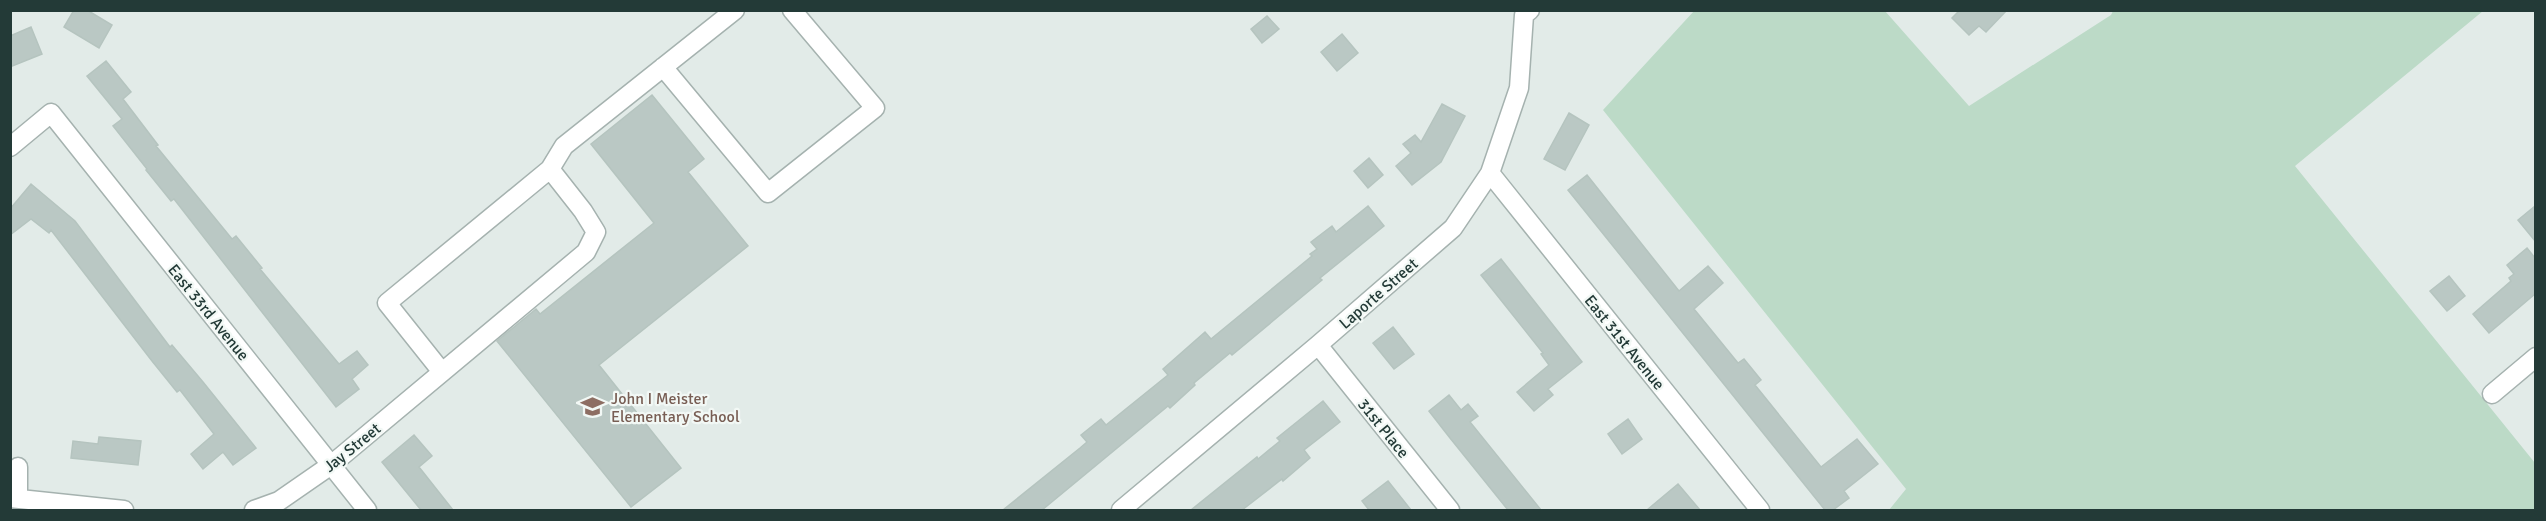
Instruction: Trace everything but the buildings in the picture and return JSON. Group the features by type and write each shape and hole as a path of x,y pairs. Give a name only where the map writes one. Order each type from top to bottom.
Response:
{"street":[{"path":"442,372 387,303 550,169 564,147 735,10"},
{"path":"663,67 768,193 875,108 792,10"},
{"name":"Laporte Street","path":"1121,510 1453,228 1490,173 1519,88 1524,12"},
{"name":"East 33rd Avenue","path":"10,147 51,113 367,510"},
{"name":"Jay Street","path":"254,510 279,501 331,465 586,252 596,232 583,211 550,169"},
{"name":"East 31st Avenue","path":"1490,173 1760,510"},
{"name":"31st Place","path":"1318,345 1450,510"},
{"path":"2492,394 2535,357"},
{"path":"18,467 14,498 124,510"}],"green space":[{"path":"1694,11 1885,11 1969,106 2111,15 2113,11 2483,11 2295,166 2535,463 2535,510 1889,510 1906,489 1603,110"}],"place":[{"name":"John I Meister Elementary School","path":"593,407"}]}
